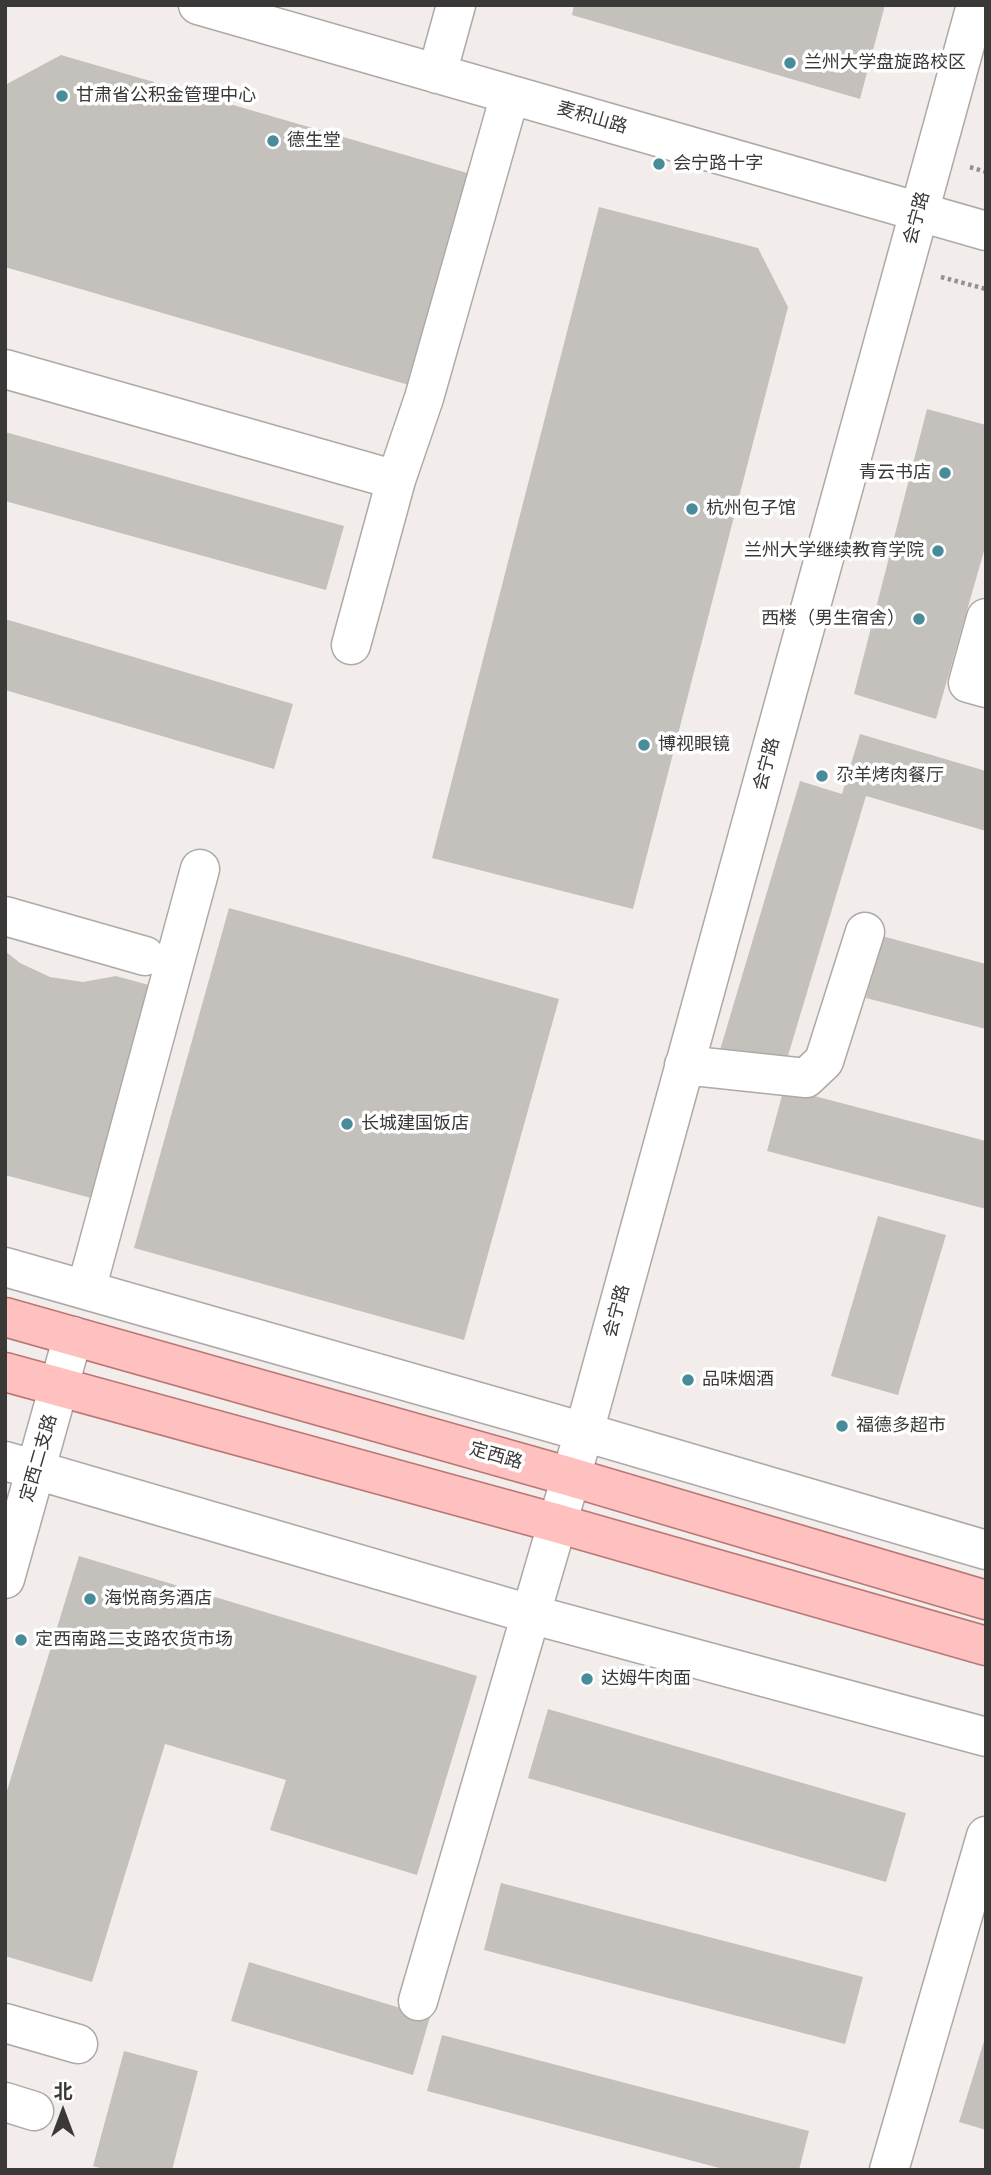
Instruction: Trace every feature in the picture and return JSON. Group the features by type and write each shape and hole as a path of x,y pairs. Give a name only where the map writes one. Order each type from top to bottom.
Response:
{"main road":[{"name":"定西路","path":"5,1317 986,1600"},
{"path":"5,1372 556,1523 986,1646"}],"street":[{"name":"麦积山路","path":"198,5 986,231"},
{"path":"438,74 456,5"},
{"name":"会宁路","path":"418,2001 584,1432 976,5"},
{"path":"351,645 396,480 424,398 510,95"},
{"path":"5,369 396,480"},
{"path":"986,618 968,683 986,688"},
{"path":"86,1290 200,869"},
{"path":"5,916 145,956"},
{"path":"684,1065 806,1078 824,1061 865,932"},
{"path":"5,1267 986,1550"},
{"name":"定西二支路","path":"5,1579 20,1465 58,1387 73,1336"},
{"path":"20,1465 530,1615 986,1737"},
{"path":"889,2170 986,1836"},
{"path":"5,2023 78,2044"}],"path":[{"path":"903,266 986,289"}],"building":[{"name":"兰州大学盘旋路校区","path":"574,5 885,5 860,99 572,15"},
{"path":"61,55 481,177 419,388 5,267 5,85"},
{"path":"599,207 758,248 788,307 633,909 432,858"},
{"name":"兰州大学继续教育学院","path":"927,409 986,425 986,544 936,719 854,694"},
{"path":"5,432 344,526 326,590 5,501"},
{"path":"5,619 293,704 274,769 5,690"},
{"path":"860,734 986,771 986,831 866,796 784,1069 720,1050 800,781 842,794"},
{"name":"长城建国饭店","path":"229,908 559,999 464,1340 134,1248"},
{"path":"882,936 986,964 986,1029 866,998"},
{"path":"5,951 20,963 50,977 83,982 116,976 149,985 91,1198 5,1175"},
{"path":"784,1088 986,1141 986,1209 767,1151"},
{"path":"878,1216 946,1235 898,1395 831,1376"},
{"path":"79,1556 477,1676 417,1875 270,1830 286,1780 165,1744 92,1982 5,1956 5,1797"},
{"path":"548,1709 906,1813 886,1882 528,1778"},
{"path":"501,1883 863,1977 845,2044 484,1950"},
{"path":"249,1962 430,2017 413,2075 231,2021"},
{"path":"442,2035 809,2131 799,2170 727,2170 427,2091"},
{"path":"986,2038 986,2130 959,2122"},
{"path":"124,2051 198,2071 172,2170 107,2170 93,2166"}],"place":[{"name":"兰州大学盘旋路校区","path":"790,63"},
{"name":"甘肃省公积金管理中心","path":"62,96"},
{"name":"德生堂","path":"273,141"},
{"name":"会宁路十字","path":"659,164"},
{"name":"青云书店","path":"945,473"},
{"name":"杭州包子馆","path":"692,509"},
{"name":"兰州大学继续教育学院","path":"938,551"},
{"name":"西楼（男生宿舍）","path":"919,619"},
{"name":"博视眼镜","path":"644,745"},
{"name":"尕羊烤肉餐厅","path":"822,776"},
{"name":"长城建国饭店","path":"347,1124"},
{"name":"品味烟酒","path":"688,1380"},
{"name":"福德多超市","path":"842,1426"},
{"name":"海悦商务酒店","path":"90,1599"},
{"name":"定西南路二支路农货市场","path":"21,1640"},
{"name":"达姆牛肉面","path":"587,1679"}]}
